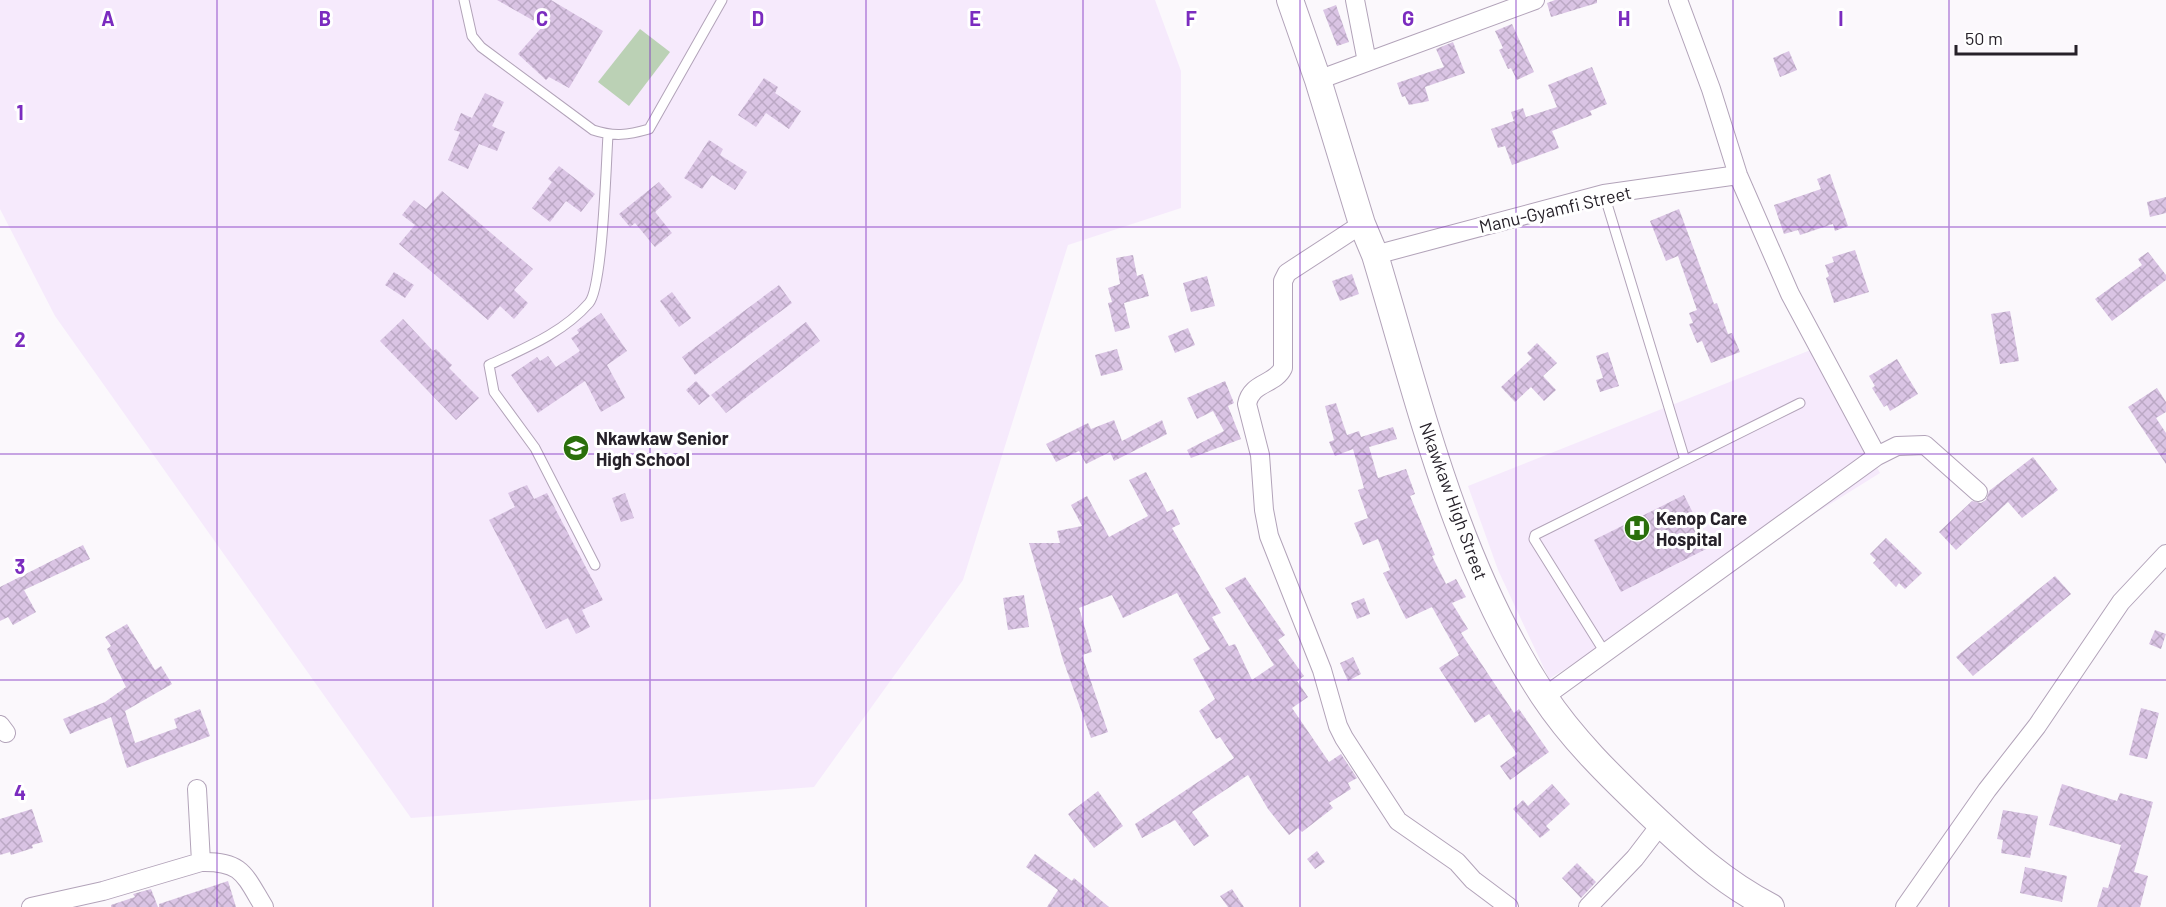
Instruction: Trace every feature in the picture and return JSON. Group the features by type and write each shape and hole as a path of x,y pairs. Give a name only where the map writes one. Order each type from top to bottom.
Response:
{"main road":[{"name":"Nkawkaw High Street","path":"1290,0 1318,80 1362,224 1375,255 1444,484 1466,544 1521,660 1544,697 1583,747 1706,866 1771,907"}],"street":[{"path":"1355,0 1367,62"},
{"path":"1318,80 1535,0"},
{"path":"1678,0 1712,89 1738,176 1790,294 1876,456"},
{"name":"Manu-Gyamfi Street","path":"1375,255 1604,194 1738,176"},
{"path":"1362,224 1291,268 1283,281 1283,368 1280,374 1255,389 1247,404 1260,455 1265,519 1283,575 1322,670 1344,738 1398,821 1456,862 1473,880 1509,907"},
{"path":"1544,697 1604,651 1876,456 1897,446 1925,445 1978,492"},
{"path":"1905,907 1987,790 2037,726 2121,602 2166,554"},
{"path":"197,789 201,862"},
{"path":"1588,907 1635,858 1661,824"},
{"path":"31,907 103,891 201,862 227,863 237,867 244,873 264,907"}],"lane":[{"path":"464,0 472,36 481,47 593,130 608,135 628,135 649,129 722,0"},
{"path":"596,565 535,448 495,392 489,365 554,334 591,301 601,248 608,135"},
{"path":"1604,194 1685,460"},
{"path":"1604,651 1534,539 1536,535 1800,403"}],"shaded area":[{"name":"Nkawkaw Senior High School","path":"0,0 1155,0 1181,71 1181,208 1068,245 963,580 814,787 411,818 55,316 0,209"},
{"name":"Kenop Care Hospital","path":"1813,349 1880,473 1549,679 1498,570 1468,486"}],"green space":[{"path":"640,29 670,52 629,106 598,82"}],"building":[{"path":"497,0 551,0 603,31 569,88 549,77 546,80 518,54 543,26"},
{"path":"1555,0 1597,0 1597,3 1551,17 1547,3"},
{"path":"1336,5 1349,42 1337,46 1323,10"},
{"path":"1512,24 1534,72 1517,80 1511,68 1508,69 1499,50 1503,48 1495,31"},
{"path":"1453,42 1465,73 1425,87 1429,101 1409,105 1405,96 1402,97 1397,83 1444,67 1436,49"},
{"path":"1789,51 1797,70 1780,77 1773,58"},
{"path":"1592,67 1607,104 1590,111 1592,115 1552,131 1559,148 1512,165 1505,146 1498,148 1491,129 1514,121 1511,112 1523,108 1526,117 1557,107 1548,85"},
{"path":"764,78 778,87 775,93 801,111 789,129 766,113 756,127 738,115"},
{"path":"485,93 504,102 492,126 505,132 497,151 479,144 468,169 448,160 460,132 454,130 461,113 472,118"},
{"path":"709,140 723,149 720,155 747,172 735,190 712,175 702,189 684,178"},
{"path":"559,166 595,194 581,212 566,201 550,222 532,208 552,182 548,179"},
{"path":"1830,174 1848,226 1835,231 1833,224 1800,235 1798,230 1784,234 1774,205 1821,189 1817,179"},
{"path":"659,182 672,197 655,212 672,233 655,247 635,223 630,227 619,214"},
{"path":"442,191 533,269 514,290 528,303 514,319 500,306 488,320 399,244 415,225 402,215 414,200 426,209"},
{"path":"2166,197 2166,213 2150,217 2147,202"},
{"path":"1679,209 1714,304 1717,303 1728,334 1732,333 1740,352 1711,363 1702,341 1697,343 1689,324 1693,323 1689,313 1697,310 1678,256 1666,261 1650,221"},
{"path":"1855,250 1869,292 1834,303 1826,278 1829,276 1825,265 1834,262 1832,257"},
{"path":"2148,252 2166,275 2166,280 2112,321 2095,299 2142,265 2138,259"},
{"path":"1133,255 1137,276 1143,274 1149,296 1124,303 1130,328 1115,332 1108,303 1112,302 1108,288 1120,284 1116,258"},
{"path":"394,272 414,285 405,298 385,285"},
{"path":"1352,274 1359,294 1340,301 1332,281"},
{"path":"1207,276 1215,306 1191,312 1183,283"},
{"path":"779,285 792,303 695,375 682,357"},
{"path":"672,292 691,318 679,327 660,301"},
{"path":"2010,311 2019,361 2000,364 1991,314"},
{"path":"601,313 627,351 607,365 625,398 601,412 585,381 538,413 511,375 537,357 540,361 548,356 556,367 580,351 571,338 579,333 577,330"},
{"path":"403,319 433,351 436,349 452,365 449,368 479,398 456,420 380,341"},
{"path":"806,322 820,341 726,413 711,395"},
{"path":"1188,328 1195,345 1175,353 1168,336"},
{"path":"1537,343 1557,363 1543,376 1556,390 1544,401 1531,387 1515,402 1501,387 1532,358 1527,353"},
{"path":"1117,349 1123,370 1101,376 1095,355"},
{"path":"1608,352 1619,386 1600,392 1596,380 1603,378 1596,356"},
{"path":"1897,359 1918,394 1890,411 1887,405 1884,407 1872,388 1875,386 1869,376"},
{"path":"696,381 710,396 699,405 686,390"},
{"path":"1225,381 1234,403 1228,406 1241,439 1191,458 1187,450 1224,431 1213,411 1197,419 1187,398"},
{"path":"2157,388 2166,402 2166,412 2156,418 2166,433 2166,464 2128,407"},
{"path":"1336,403 1347,435 1359,431 1361,437 1393,427 1397,439 1369,447 1378,478 1406,469 1415,494 1410,496 1435,555 1432,556 1446,584 1456,579 1466,597 1452,603 1468,629 1461,633 1514,713 1519,709 1549,752 1510,780 1500,766 1517,754 1489,714 1475,723 1439,668 1459,655 1432,607 1406,619 1383,573 1390,570 1378,539 1363,545 1354,523 1368,518 1358,490 1364,488 1353,449 1335,456 1329,442 1334,440 1325,406"},
{"path":"1114,420 1122,441 1162,420 1167,434 1114,461 1110,452 1086,464 1079,451 1056,462 1046,444 1088,423 1091,429"},
{"path":"2033,457 2058,490 2022,518 2008,502 1956,550 1939,532 1972,501 1981,503 1986,500 1989,491"},
{"path":"1146,472 1167,512 1173,509 1180,524 1172,528 1221,613 1212,617 1229,646 1235,644 1252,680 1274,665 1225,588 1245,577 1285,635 1278,640 1304,676 1297,681 1308,697 1292,708 1329,762 1341,754 1357,778 1348,783 1351,789 1329,803 1333,808 1302,832 1298,828 1289,835 1268,809 1248,775 1192,812 1209,836 1194,846 1175,820 1142,838 1135,824 1234,758 1220,737 1216,739 1199,711 1215,699 1193,659 1210,649 1177,593 1123,618 1112,595 1079,608 1092,652 1082,655 1108,732 1091,738 1063,660 1029,543 1060,543 1057,531 1082,526 1071,505 1087,496 1109,537 1148,516 1129,480"},
{"path":"527,485 534,499 547,493 603,600 582,610 590,627 576,634 568,618 546,629 489,520 515,507 508,493"},
{"path":"625,493 634,518 621,522 612,498"},
{"path":"1684,495 1710,547 1621,592 1594,540"},
{"path":"1886,538 1922,573 1905,589 1899,583 1896,587 1873,563 1876,560 1870,554"},
{"path":"83,545 90,559 24,590 36,612 13,625 8,617 0,621 0,587"},
{"path":"2055,576 2071,594 1973,676 1956,657"},
{"path":"1024,595 1029,627 1008,630 1003,598"},
{"path":"1364,598 1370,614 1357,619 1351,603"},
{"path":"127,624 155,670 161,666 172,684 125,711 135,743 177,728 174,719 200,709 210,736 127,768 111,717 70,734 63,719 105,702 126,687 107,649 111,646 105,637"},
{"path":"2155,630 2166,634 2161,649 2149,644"},
{"path":"1353,657 1361,674 1348,681 1340,663"},
{"path":"2141,708 2159,713 2147,759 2129,755"},
{"path":"1552,784 1570,804 1546,826 1550,830 1540,838 1513,809 1523,800 1528,806"},
{"path":"2062,784 2117,801 2120,793 2153,802 2134,872 2148,876 2140,907 2097,907 2103,887 2108,888 2121,845 2049,825"},
{"path":"1098,791 1123,826 1094,848 1068,814"},
{"path":"32,809 43,842 11,855 10,852 0,855 0,819"},
{"path":"2003,810 2038,816 2030,858 2001,853 2003,840 1997,839"},
{"path":"1317,851 1325,862 1315,869 1307,859"},
{"path":"1035,854 1072,881 1074,878 1109,907 1047,907 1058,890 1026,867"},
{"path":"1577,863 1596,882 1581,898 1562,878"},
{"path":"2025,867 2067,876 2062,902 2020,893"},
{"path":"228,881 236,907 159,907 159,904"},
{"path":"151,889 158,907 111,907 111,905 135,897 133,894"},
{"path":"1232,889 1244,907 1228,907 1220,896"}],"place":[{"name":"Nkawkaw Senior High School","path":"576,448"},
{"name":"Kenop Care Hospital","path":"1637,528"}]}
